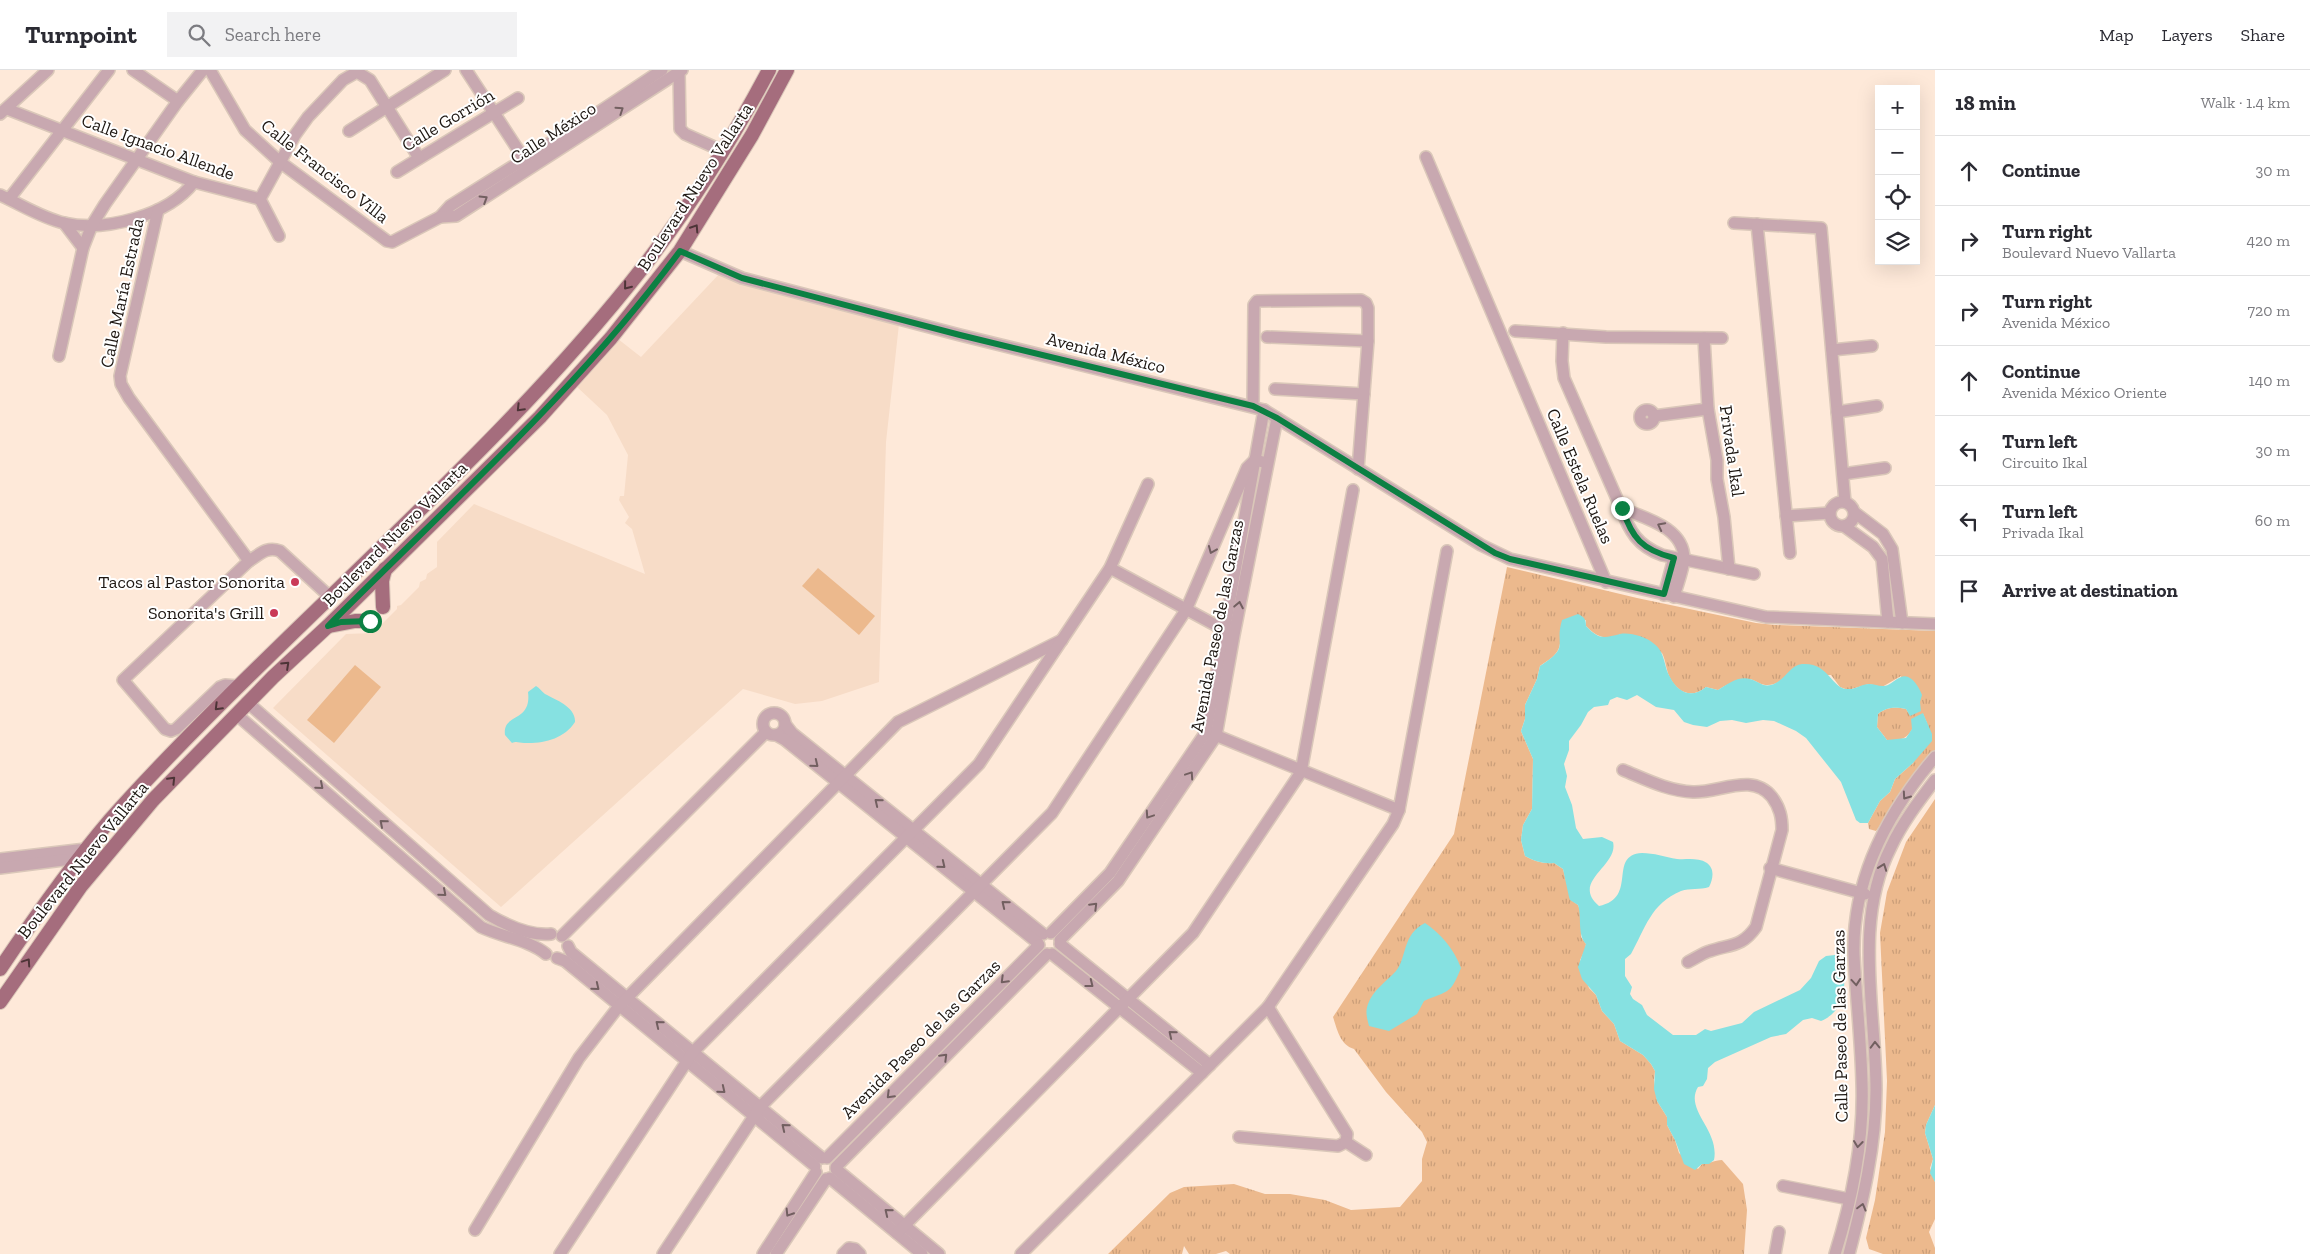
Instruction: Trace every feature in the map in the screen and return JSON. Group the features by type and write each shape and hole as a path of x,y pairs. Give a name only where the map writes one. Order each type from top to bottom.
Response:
{"main road":[{"name":"Boulevard Nuevo Vallarta","path":"0,969 45,902 140,787 238,686 333,596 519,410 590,332 667,235 724,151 769,70"},
{"name":"Boulevard Nuevo Vallarta","path":"0,1002 81,886 153,800 247,702 328,626 575,380 640,304 680,251 752,135 787,70"},
{"path":"333,596 358,596 359,582 387,541"},
{"path":"383,607 382,581 385,569"},
{"path":"333,596 345,609"},
{"path":"328,626 348,622 370,621"},
{"path":"140,787 153,800"}],"street":[{"path":"4,111 48,70"},
{"path":"109,70 5,197 64,223 116,224 173,203 194,182"},
{"path":"133,70 178,101"},
{"path":"59,356 83,248 92,225 178,101 203,70"},
{"name":"Calle Francisco Villa","path":"210,70 244,130 280,162 387,241 392,242"},
{"path":"349,131 387,105 445,70"},
{"path":"466,70 528,165"},
{"name":"Calle México","path":"392,242 440,217 456,216 662,70"},
{"path":"680,71 680,129 685,134 724,151"},
{"name":"Calle México","path":"528,165 680,71"},
{"path":"279,236 260,199 308,117 343,80 357,72 370,80 419,158"},
{"name":"Calle Gorrión","path":"397,172 518,98"},
{"name":"Calle Ignacio Allende","path":"4,111 61,130 194,182 256,200 260,199"},
{"name":"Calle Estela Ruelas","path":"1426,157 1606,582"},
{"name":"Calle María Estrada","path":"158,210 120,376 121,384 129,398 249,561"},
{"path":"64,223 83,248"},
{"path":"1734,223 1821,228 1845,502"},
{"path":"1757,224 1790,552"},
{"name":"Avenida México","path":"680,251 742,278 970,338 1259,408 1495,553 1510,559 1766,617 1935,624"},
{"name":"Avenida Paseo de las Garzas","path":"776,1254 832,1174 1049,943 1110,874 1211,734 1229,633 1255,460 1259,408 1254,308 1257,301 1361,300 1366,303 1368,308 1368,341"},
{"path":"1515,331 1606,337 1722,338"},
{"path":"1564,333 1562,361 1564,378 1622,508 1628,526 1635,538 1650,550 1754,574"},
{"path":"1267,337 1368,341 1358,469"},
{"name":"Privada Ikal","path":"1704,338 1708,409 1717,460 1717,480 1724,517 1729,569"},
{"path":"1832,350 1872,346"},
{"path":"1275,389 1364,394"},
{"path":"1837,412 1877,406"},
{"path":"1654,416 1708,409"},
{"name":"Avenida Paseo de las Garzas","path":"1229,633 1277,418"},
{"path":"663,1254 757,1112 1052,813 1186,610 1247,468 1255,460 1267,463"},
{"path":"1843,474 1885,468"},
{"path":"560,1254 690,1056 979,764 1110,568 1148,484"},
{"path":"1237,490 1249,493"},
{"path":"900,1229 1193,933 1301,772 1353,490"},
{"path":"1888,622 1882,559 1874,547 1844,526 1837,525 1832,520 1830,513 1832,507 1838,502 1845,502 1851,506 1854,512 1882,534 1892,549 1902,623"},
{"path":"1622,508 1669,530 1680,545 1679,558 1669,596"},
{"path":"1844,526 1854,518 1854,512"},
{"path":"1786,516 1830,513"},
{"path":"238,686 225,685 220,687 176,729 171,731 165,729 123,680 249,561 266,550 273,548 280,551 333,596"},
{"path":"1021,1254 1268,1007 1393,824 1399,810 1447,551"},
{"path":"1110,568 1229,633"},
{"path":"475,1230 579,1058 623,1001 898,722 1063,640"},
{"path":"247,702 489,915 502,923 560,939 623,1001 820,1164 822,1178 832,1174"},
{"path":"236,714 481,926 497,935 537,947 551,956 565,961 623,1001"},
{"path":"842,779 771,733 764,722 770,714 780,715 792,733 842,779 1206,1069"},
{"path":"551,956 543,943 560,939 771,733 781,733 785,724"},
{"path":"266,739 275,728"},
{"path":"1211,734 1399,810"},
{"path":"295,764 303,752"},
{"name":"Calle Paseo de las Garzas","path":"1838,1253 1850,1199 1859,1142 1862,1085 1854,954 1860,893 1879,838 1935,757"},
{"path":"1623,770 1666,787 1692,792 1748,784 1760,786 1776,802 1781,814 1782,830 1770,868 1760,917 1750,936 1739,944 1710,950 1688,962"},
{"name":"Calle Paseo de las Garzas","path":"1849,1254 1864,1197 1876,1092 1869,939 1874,896 1890,847 1935,780"},
{"path":"389,846 398,836"},
{"path":"0,868 18,862 83,854"},
{"path":"0,860 18,862"},
{"path":"1770,868 1874,896"},
{"path":"481,926 489,915"},
{"path":"551,956 562,956 560,939"},
{"name":"Avenida Paseo de las Garzas","path":"763,1254 820,1164 1049,943"},
{"path":"1268,1007 1347,1134 1346,1142"},
{"path":"1239,1137 1338,1146 1346,1142"},
{"path":"1346,1142 1366,1155"},
{"path":"820,1164 835,1163 832,1174"},
{"path":"832,1174 900,1229 939,1254"},
{"path":"1783,1186 1850,1199"},
{"path":"900,1229 922,1254"},
{"path":"1775,1254 1778,1232"},
{"path":"843,1254 849,1248 855,1249 860,1254"}],"shaded area":[{"path":"721,272 899,324 886,442 879,682 822,701 795,704 743,689 501,907 273,708 346,634 373,633 374,628 378,628 397,609 397,606 401,605 419,587 420,582 426,579 427,574 437,567 437,542 474,504 645,574 632,529 625,523 629,517 619,500 620,496 624,496 628,455 607,415 576,386 618,339 641,357"}],"green space":[{"path":"1507,567 1637,598 1756,623 1935,631 1935,750 1876,831 1869,829 1868,823 1880,801 1890,792 1895,779 1913,763 1927,723 1923,714 1906,737 1895,740 1887,740 1877,727 1878,714 1885,710 1895,708 1906,709 1910,715 1901,676 1882,687 1869,684 1848,690 1840,687 1831,675 1787,675 1770,685 1751,679 1744,679 1732,682 1718,690 1706,687 1701,691 1690,693 1676,687 1672,682 1662,653 1621,634 1602,637 1586,626 1586,620 1560,633 1559,649 1540,666 1537,679 1525,705 1525,719 1521,731 1533,759 1532,809 1523,825 1521,840 1525,856 1539,862 1554,863 1563,869 1571,900 1578,905 1581,913 1581,937 1586,944 1580,960 1589,988 1596,995 1602,1011 1614,1024 1620,1041 1643,1055 1655,1071 1654,1080 1657,1101 1667,1117 1667,1125 1679,1153 1698,1169 1702,1164 1722,1160 1743,1184 1747,1210 1744,1254 1230,1254 1226,1251 1216,1254 1189,1254 1184,1246 1182,1254 1108,1254 1170,1193 1184,1187 1234,1184 1265,1194 1290,1194 1325,1200 1351,1210 1400,1207 1422,1181 1422,1159 1427,1142 1422,1132 1386,1092 1354,1049 1345,1044 1333,1017 1454,834"},
{"path":"818,568 875,616 859,635 802,586"},
{"path":"355,665 381,687 334,743 307,720"},
{"path":"1935,799 1935,1105 1926,1125 1925,1133 1933,1159 1930,1168 1935,1182 1935,1219 1929,1232 1935,1248 1935,1254 1883,1254 1869,1249 1866,1238 1875,1200 1885,1132 1887,1081 1880,933 1887,892 1906,842"}],"water":[{"path":"1578,614 1586,622 1586,626 1598,636 1633,634 1653,643 1660,650 1673,683 1681,690 1691,693 1701,691 1706,687 1718,690 1733,681 1746,678 1763,685 1771,685 1780,680 1794,667 1802,664 1811,664 1818,667 1842,688 1847,689 1869,684 1885,686 1901,677 1908,677 1917,685 1922,695 1920,702 1921,711 1910,716 1906,709 1895,708 1885,710 1878,714 1877,727 1887,740 1906,738 1912,729 1911,719 1923,713 1932,734 1932,741 1913,763 1895,779 1890,792 1880,801 1868,823 1860,823 1856,820 1841,782 1806,738 1774,721 1763,720 1746,723 1732,720 1720,721 1707,727 1693,725 1684,722 1674,710 1656,707 1637,695 1627,700 1617,697 1610,700 1608,705 1594,707 1588,712 1569,741 1569,750 1564,764 1567,776 1565,787 1572,805 1576,828 1583,839 1602,837 1613,842 1613,851 1592,881 1590,889 1592,897 1599,906 1611,902 1618,895 1626,861 1632,856 1646,853 1677,859 1700,860 1710,865 1712,871 1709,887 1681,891 1662,902 1645,926 1631,954 1625,959 1625,976 1632,987 1630,994 1633,999 1642,1005 1647,1015 1673,1035 1696,1035 1705,1029 1711,1031 1742,1023 1754,1012 1800,990 1811,978 1819,961 1826,956 1835,955 1841,958 1844,977 1843,995 1836,1010 1830,1016 1821,1021 1812,1018 1803,1020 1786,1034 1771,1037 1715,1062 1708,1068 1707,1079 1703,1086 1698,1087 1695,1104 1712,1139 1714,1160 1709,1164 1702,1164 1695,1170 1684,1164 1667,1125 1667,1117 1657,1101 1654,1089 1655,1071 1651,1064 1643,1055 1620,1041 1614,1024 1602,1011 1596,995 1582,979 1578,967 1586,944 1582,936 1578,905 1570,900 1563,869 1554,863 1539,862 1525,856 1521,840 1523,825 1532,809 1533,759 1521,731 1525,719 1525,705 1537,679 1540,666 1558,650 1562,620"},
{"path":"536,686 545,694 569,708 575,722 565,733 546,741 538,743 512,743 505,735 505,728 508,723 526,709 528,692"},
{"path":"1425,923 1446,942 1455,954 1461,968 1454,983 1444,993 1424,1001 1417,1014 1389,1031 1369,1026 1366,1012 1370,999 1376,990 1396,971 1412,933"},
{"path":"1935,1105 1935,1182 1930,1173 1933,1159 1925,1133 1926,1125"}],"place":[{"name":"Tacos al Pastor Sonorita","path":"295,582"},
{"name":"Sonorita's Grill","path":"274,613"}],"route":[{"path":"370,621 341,622 328,626 568,387 640,304 680,251 742,278 960,335 1253,406 1264,410 1495,553 1510,559 1664,594 1674,558 1650,550 1635,538 1628,526 1622,508"}]}
